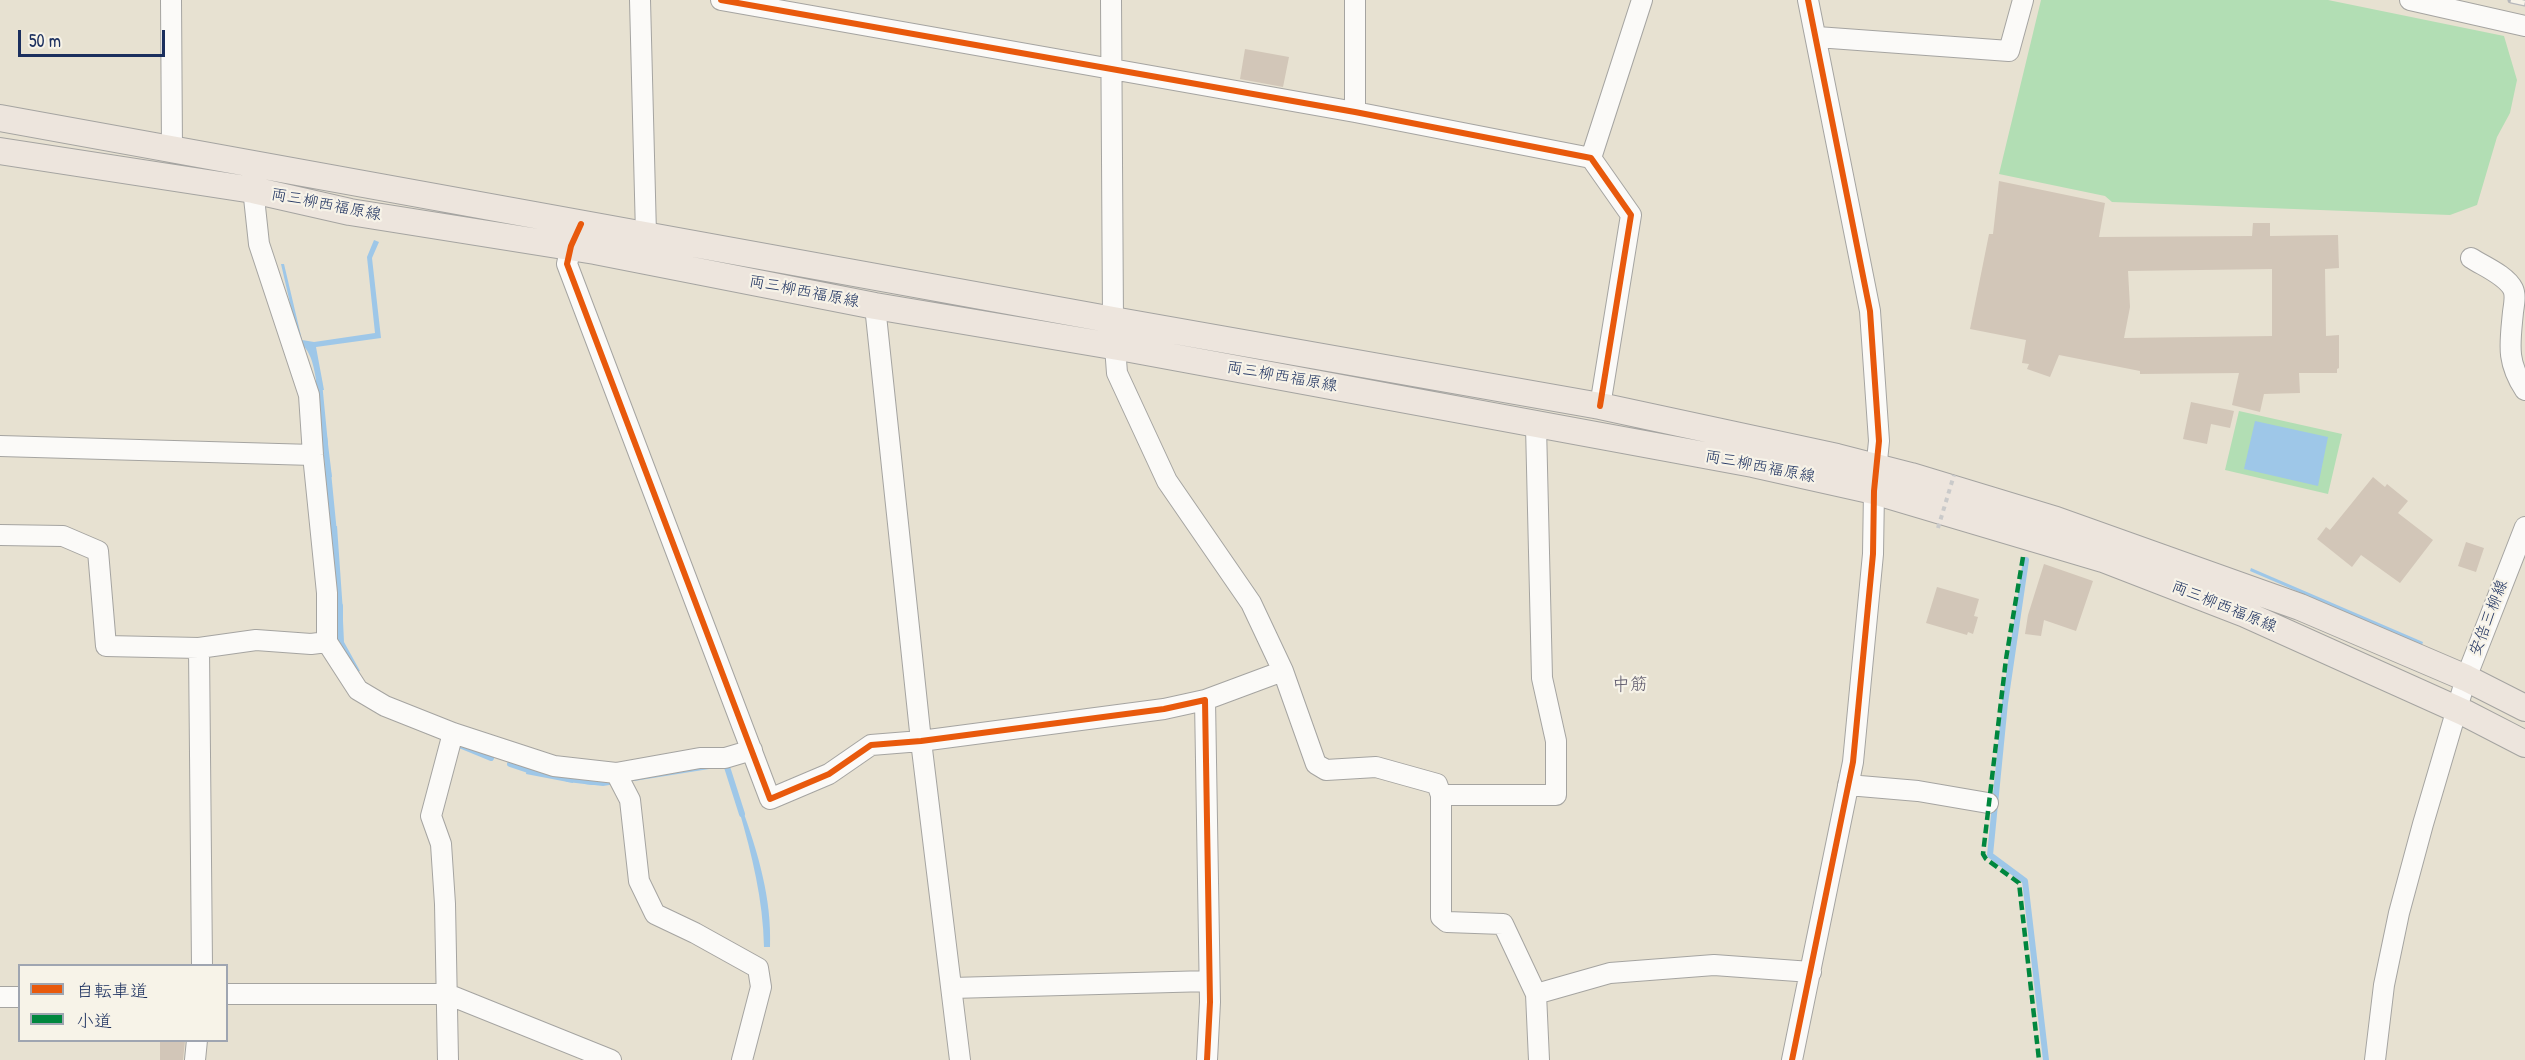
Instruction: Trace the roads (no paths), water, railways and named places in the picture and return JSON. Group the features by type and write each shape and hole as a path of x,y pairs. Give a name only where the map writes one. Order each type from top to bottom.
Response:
{"main road":[{"name":"両三柳西福原線","path":"0,118 251,164 576,235 642,260 875,306 1115,347 1753,464 1876,479 2103,559 2245,614 2456,708 2525,744"},
{"name":"両三柳西福原線","path":"0,151 254,190 350,212 576,235 646,234 1600,406 1876,479 2056,520 2300,607 2466,678 2525,708"}],"street":[{"path":"171,0 172,148"},
{"path":"640,0 646,234 642,260"},
{"path":"721,0 1355,111 1591,158 1631,215 1600,406"},
{"path":"1111,0 1113,320 1117,373 1167,481 1251,603 1283,671 1316,764 1326,770 1377,767 1437,784 1441,795 1441,916 1447,922 1503,924 1536,994 1539,1060"},
{"path":"1355,0 1355,111"},
{"path":"1591,158 1642,0"},
{"path":"1792,1060 1853,762 1873,554 1879,420 1870,310 1808,0"},
{"path":"1817,37 2009,51 2023,0"},
{"path":"2410,0 2525,26"},
{"path":"251,164 258,244 309,395 327,593 327,642 358,690 385,706 453,733 554,766 620,780 700,758 725,758 752,750"},
{"path":"576,235 567,264 770,799 829,774 871,745 921,741 1164,709 1205,700 1283,671"},
{"path":"2471,258 2505,279 2513,289 2511,364 2525,390"},
{"path":"875,306 921,741 960,1060"},
{"path":"1441,795 1556,795 1556,741 1542,678 1536,426"},
{"path":"0,446 313,455"},
{"name":"安倍三柳線","path":"2375,1060 2384,985 2399,913 2456,708 2525,527"},
{"path":"0,535 63,536 98,550 106,646 199,648 256,640 311,644 327,642"},
{"path":"199,648 202,964"},
{"path":"1205,700 1209,981 1207,1060"},
{"path":"448,1060 445,904 441,844 431,816 453,733"},
{"path":"620,780 630,800 639,881 655,914 696,933 758,969 761,987 742,1060"},
{"path":"1848,785 1918,791 1988,803"},
{"path":"1536,994 1610,973 1656,969 1714,965 1810,972"},
{"path":"952,988 1209,981"},
{"path":"228,994 447,994 611,1060"},
{"path":"0,997 18,997"},
{"path":"195,1060 197,1042"}],"water":[{"path":"374,240 379,242 372,258 381,338 316,347 324,390 318,390 311,357 299,342 281,264 284,264 302,340 314,342 375,333 367,257"},
{"path":"2255,421 2328,437 2318,486 2244,469"},
{"path":"327,436 332,477 326,478 322,438"},
{"path":"337,526 343,612 337,613 331,527"},
{"path":"2251,568 2423,642 2422,645 2250,571"},
{"path":"343,621 344,642 360,671 355,673 338,644 337,622"},
{"path":"708,763 709,769 603,786 585,784 586,778"},
{"path":"527,768 574,777 573,783 526,774"},
{"path":"742,808 763,876 769,911 770,947 764,947 759,895 739,810"}],"waterway":[{"path":"319,382 325,444"},
{"path":"328,472 334,533"},
{"path":"2026,560 2005,703 1990,855 2025,881 2046,1060"},
{"path":"340,606 340,629"},
{"path":"457,744 491,758"},
{"path":"510,764 534,772"},
{"path":"722,765 727,767 742,814"},
{"path":"568,779 593,782"}],"railway":[{"path":"2511,0 2525,3"}],"district":[{"name":"中筋","path":"1630,685"}]}
